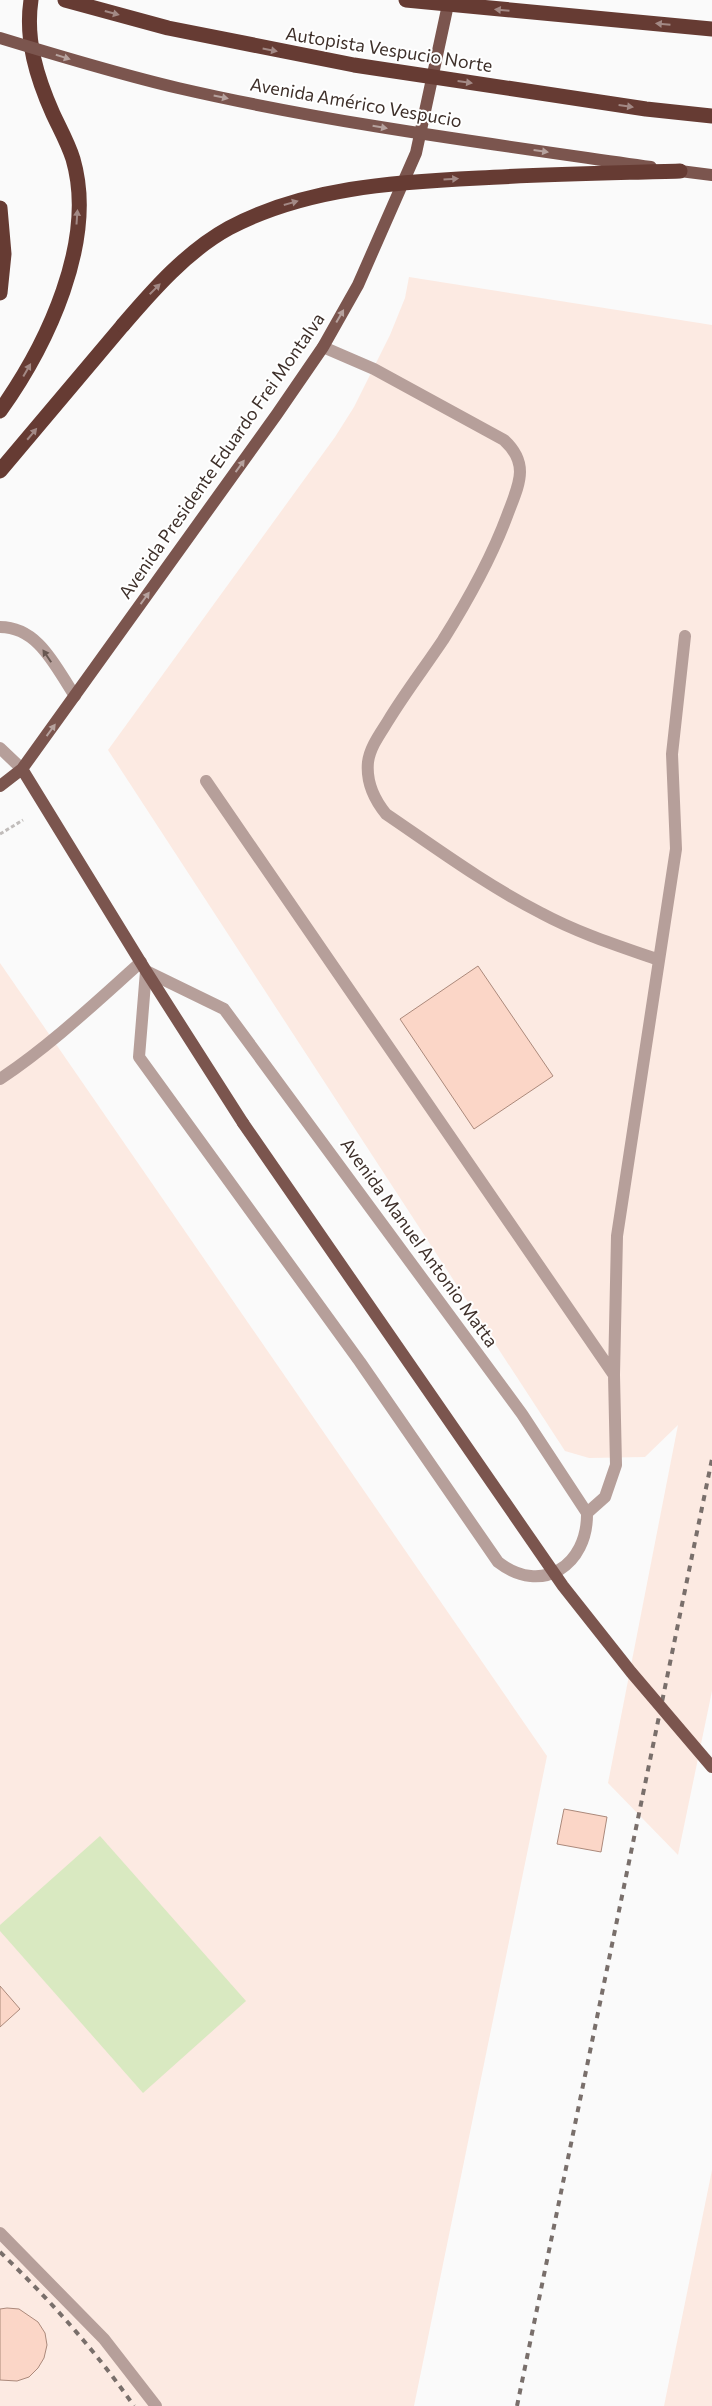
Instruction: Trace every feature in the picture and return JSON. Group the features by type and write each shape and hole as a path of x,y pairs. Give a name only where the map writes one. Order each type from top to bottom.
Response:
{"highway":[{"path":"0,411 25,374 47,333 61,300 71,261 78,211 78,184 73,159 43,92 32,56 31,0"},
{"name":"Autopista Vespucio Norte","path":"65,0 168,28 354,65 646,109 712,116"},
{"path":"406,0 712,29"},
{"path":"0,471 167,277 206,244 227,229 248,219 290,203 356,189 421,181 529,175 680,171"},
{"path":"0,208 4,254 0,293"}],"main road":[{"name":"Avenida Presidente Eduardo Frei Montalva","path":"0,786 22,769 323,347 378,245 416,153 449,0"},
{"name":"Avenida Américo Vespucio","path":"0,38 85,64 178,88 302,114 401,131 712,175"},
{"path":"22,769 143,967 243,1122 563,1586 631,1672 712,1766"}],"street":[{"path":"323,347 374,369 504,440 514,449 520,468 518,488 486,566 451,627 415,677 374,745 368,760 368,777 377,803 386,814 498,890 542,914 587,934 659,960"},
{"path":"0,627 10,627 26,632 39,643 75,696"},
{"path":"143,967 139,1057 360,1362 498,1562 509,1571 536,1577 562,1569 575,1558 583,1545 587,1529 587,1513 605,1497 616,1465 614,1375 617,1236 676,849 672,754 685,636"},
{"path":"0,748 22,769"},
{"path":"206,780 614,1375"},
{"path":"0,1079 28,1060 143,967"},
{"name":"Avenida Manuel Antonio Matta","path":"143,967 224,1009 493,1374 576,1494 587,1513"},
{"path":"0,2233 104,2339 156,2406"}],"shaded area":[{"path":"409,277 712,325 712,1691 678,1855 608,1783 678,1425 645,1457 589,1458 565,1451 108,750 335,437 354,407 390,335 405,298"},
{"path":"0,963 547,1756 414,2406 0,2406"},
{"path":"712,2170 712,2406 664,2406"}],"green space":[{"path":"100,1836 246,2001 143,2093 0,1931 0,1925"}],"building":[{"path":"478,966 553,1076 474,1129 400,1019"},
{"path":"564,1809 607,1817 601,1852 557,1844"},
{"path":"0,1986 20,2009 0,2027"},
{"path":"0,2309 19,2309 38,2322 45,2333 47,2345 44,2358 38,2368 29,2377 17,2381 0,2380"}],"railway":[{"path":"517,2406 712,1459"},
{"path":"0,2252 71,2326 104,2365 134,2406"}]}
